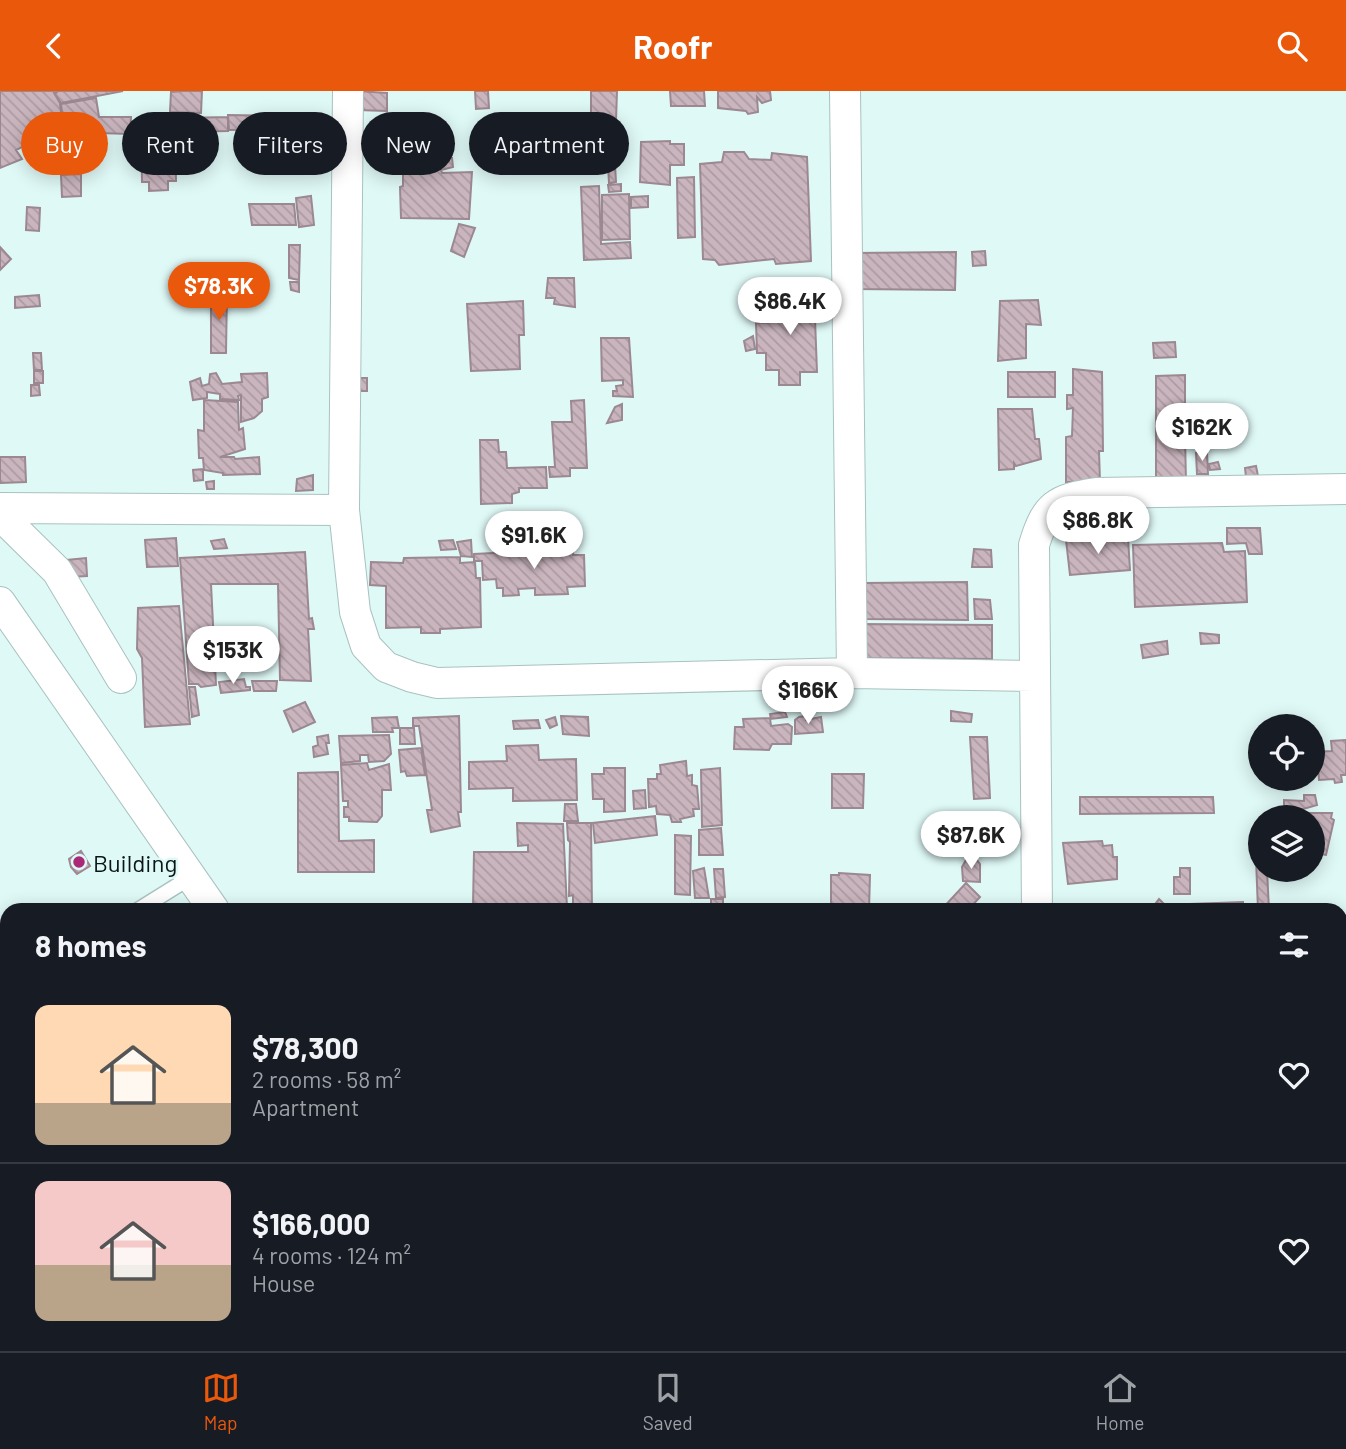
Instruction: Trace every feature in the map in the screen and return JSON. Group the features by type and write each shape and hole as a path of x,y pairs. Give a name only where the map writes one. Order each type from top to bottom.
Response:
{"street":[{"path":"348,91 344,510 355,612 366,646 386,667 437,683 852,673 1034,676"},
{"path":"845,91 852,673"},
{"path":"1037,903 1034,545 1047,512 1069,497 1096,493 1346,489"},
{"path":"0,508 344,510"},
{"path":"0,515 57,571 121,678"},
{"path":"0,602 209,903"}],"lane":[{"path":"149,903 191,877"}],"building":[{"path":"0,91 56,91 54,93 60,103 61,112 21,112 21,147 16,150 21,159 0,168"},
{"path":"58,91 123,91 61,103 55,94"},
{"path":"202,91 201,112 170,112 171,92"},
{"path":"358,91 387,93 387,111 357,110"},
{"path":"475,91 488,91 489,108 476,109"},
{"path":"591,91 617,91 616,112 591,112"},
{"path":"670,91 704,91 705,106 671,106"},
{"path":"718,91 770,91 771,100 762,103 757,97 758,112 748,114 746,111 718,108"},
{"path":"96,98 98,112 62,112 61,104"},
{"path":"228,115 233,115 233,130 229,130"},
{"path":"108,117 122,117 122,134 108,133"},
{"path":"219,117 228,117 228,131 219,131"},
{"path":"670,141 670,144 684,144 684,165 670,165 670,185 640,182 641,142"},
{"path":"724,152 744,152 749,159 771,160 772,153 807,157 811,261 776,264 774,259 719,265 715,260 703,259 700,164 722,162"},
{"path":"469,172 472,175 469,219 401,218 400,187 403,186 403,175 455,175 455,173"},
{"path":"61,175 81,175 81,196 62,197"},
{"path":"142,175 176,175 176,181 168,181 168,190 149,191 149,182 142,182"},
{"path":"609,175 616,175 616,182 609,183"},
{"path":"694,177 695,237 678,238 677,178"},
{"path":"621,184 621,191 609,192 608,185"},
{"path":"599,186 601,244 630,242 631,258 584,260 581,187"},
{"path":"629,194 630,239 602,240 602,195"},
{"path":"311,196 314,225 299,227 296,198"},
{"path":"648,196 648,207 631,208 631,197"},
{"path":"249,204 294,204 296,225 252,225"},
{"path":"27,207 40,208 39,231 26,230"},
{"path":"459,224 475,228 464,257 451,251"},
{"path":"289,245 300,245 299,280 289,278"},
{"path":"0,247 11,259 0,270"},
{"path":"985,251 986,265 973,266 972,252"},
{"path":"956,252 955,290 854,289 854,253"},
{"path":"230,278 246,278 246,303 230,303"},
{"path":"548,278 574,278 575,307 554,304 555,298 546,298"},
{"path":"290,282 299,282 299,292 291,290"},
{"path":"211,291 227,291 226,353 211,353"},
{"path":"814,292 817,372 800,372 800,385 779,385 779,370 766,370 766,353 757,353 756,323 775,322 775,293"},
{"path":"39,295 40,306 15,308 15,297"},
{"path":"1038,300 1041,325 1026,324 1026,358 998,361 1000,301"},
{"path":"523,301 524,335 519,335 520,369 471,371 467,304"},
{"path":"753,336 755,349 746,351 744,341"},
{"path":"601,338 629,338 633,397 613,396 613,391 617,391 616,386 623,385 623,380 602,381"},
{"path":"1175,342 1176,357 1154,358 1153,343"},
{"path":"33,353 41,353 42,370 34,370"},
{"path":"1073,369 1102,372 1103,451 1099,451 1100,482 1066,482 1066,437 1072,436 1073,408 1067,409 1067,395 1073,395"},
{"path":"34,371 43,371 43,383 34,383"},
{"path":"1008,372 1055,372 1055,397 1008,397"},
{"path":"216,373 222,384 242,382 241,374 267,373 268,397 262,399 262,411 254,418 241,422 241,395 238,396 239,400 220,399 220,394 207,392 207,398 193,400 190,382 200,378 202,386 209,384 210,374"},
{"path":"1185,375 1185,419 1197,422 1199,432 1185,435 1186,482 1156,481 1156,376"},
{"path":"360,378 367,378 367,391 360,391"},
{"path":"31,385 39,385 40,395 31,396"},
{"path":"204,400 238,402 239,430 243,428 245,449 220,457 259,457 260,474 223,475 204,470 203,458 199,458 198,430 204,431"},
{"path":"584,400 587,468 570,468 570,476 550,477 549,467 555,467 552,422 572,422 571,401"},
{"path":"622,404 622,420 607,423 615,407"},
{"path":"998,409 1032,409 1035,439 1039,439 1041,459 1016,466 1014,463 1014,469 999,470"},
{"path":"480,440 498,440 499,452 506,452 507,468 546,467 547,488 519,488 519,492 512,494 512,503 481,504"},
{"path":"1207,452 1208,474 1197,474 1196,453"},
{"path":"0,457 25,457 26,482 0,483"},
{"path":"1218,462 1220,469 1210,470 1209,464"},
{"path":"1256,466 1258,476 1246,477 1245,468"},
{"path":"203,469 203,480 194,481 193,470"},
{"path":"313,475 313,490 296,491 297,479"},
{"path":"214,481 214,489 207,489 206,482"},
{"path":"1227,528 1260,528 1262,554 1249,554 1246,543 1227,544"},
{"path":"176,538 178,566 147,567 145,540"},
{"path":"1128,538 1130,570 1070,575 1066,540"},
{"path":"224,539 227,548 214,549 211,541"},
{"path":"453,540 456,549 441,550 439,541"},
{"path":"471,540 472,557 461,556 457,542"},
{"path":"1222,543 1224,552 1245,551 1247,602 1135,607 1133,545"},
{"path":"573,549 573,555 584,555 585,586 567,587 568,594 535,595 535,588 518,589 519,595 503,596 503,588 497,588 496,579 483,580 482,561 474,561 474,554"},
{"path":"974,549 991,550 992,567 972,567"},
{"path":"305,552 309,619 312,618 314,629 308,629 311,681 280,680 278,584 211,584 216,685 201,687 198,684 189,684 180,558"},
{"path":"460,557 460,563 475,562 476,578 480,578 481,627 440,629 440,633 421,633 421,627 386,628 386,586 370,585 371,562 403,563 404,558"},
{"path":"86,558 87,576 69,577 67,560"},
{"path":"967,582 968,620 865,619 864,583"},
{"path":"974,599 990,600 992,619 975,619"},
{"path":"179,606 190,724 145,727 142,658 137,649 138,608"},
{"path":"862,624 992,625 992,659 864,658"},
{"path":"1200,633 1219,635 1219,643 1201,644"},
{"path":"1167,641 1168,654 1143,658 1141,645"},
{"path":"244,679 250,690 221,693 219,682"},
{"path":"252,681 277,681 276,691 254,691"},
{"path":"189,687 195,687 199,715 192,717"},
{"path":"305,702 315,722 293,732 284,711"},
{"path":"951,711 972,714 971,722 951,721"},
{"path":"785,712 787,717 771,719 770,714"},
{"path":"459,716 460,826 431,832 427,810 432,810 419,726 413,726 413,718"},
{"path":"561,716 588,717 589,736 563,734"},
{"path":"806,716 806,720 821,717 823,732 795,734 795,720"},
{"path":"397,717 399,728 392,728 393,732 373,732 372,718"},
{"path":"555,717 557,725 550,728 546,720"},
{"path":"770,718 771,726 788,724 792,727 791,744 772,744 769,750 734,749 735,727 744,727 743,719"},
{"path":"538,720 540,728 514,729 513,721"},
{"path":"400,728 414,728 415,744 400,744"},
{"path":"328,735 328,754 314,757 313,747 318,745 317,737"},
{"path":"389,735 391,754 384,761 369,762 368,755 360,755 360,761 341,763 339,736"},
{"path":"970,737 987,737 990,798 974,799"},
{"path":"1346,740 1346,775 1341,775 1342,782 1325,780 1325,751 1332,751 1331,741"},
{"path":"538,745 539,760 576,759 577,800 513,801 513,788 469,789 469,762 507,761 506,746"},
{"path":"421,748 425,775 407,776 405,771 401,772 399,750"},
{"path":"686,761 687,776 692,775 692,785 697,786 699,809 693,809 694,816 680,819 681,822 672,822 670,815 657,814 656,806 649,807 648,779 657,779 657,774 661,774 660,765"},
{"path":"367,763 369,770 389,764 391,790 382,790 382,816 377,822 349,821 349,817 344,817 344,807 348,807 348,801 343,801 341,765"},
{"path":"604,768 625,768 625,811 604,812 604,799 593,799 592,774 604,774"},
{"path":"720,768 722,825 702,827 701,770"},
{"path":"338,772 339,841 374,840 374,872 298,872 298,773"},
{"path":"832,774 864,774 863,808 832,808"},
{"path":"645,790 646,808 634,809 633,791"},
{"path":"1304,795 1315,795 1317,805 1284,805 1284,800 1304,801"},
{"path":"1080,797 1213,797 1214,813 1080,814"},
{"path":"565,804 576,804 578,821 564,821"},
{"path":"1325,813 1332,813 1331,818 1334,820 1326,855"},
{"path":"655,816 657,835 595,843 593,823"},
{"path":"517,823 563,824 567,903 473,903 474,852 528,852 528,845 518,846"},
{"path":"567,823 591,823 592,903 573,903 573,895 569,896"},
{"path":"721,828 723,855 699,855 699,830"},
{"path":"675,835 691,836 690,895 675,894"},
{"path":"1102,841 1103,846 1112,845 1113,857 1117,857 1117,879 1068,884 1063,843"},
{"name":"Building","path":"81,851 90,866 77,874 69,859"},
{"path":"976,859 980,864 980,882 963,881 962,867 966,860"},
{"path":"704,868 709,898 695,898 693,871"},
{"path":"1180,868 1190,868 1190,894 1174,894 1174,877 1180,877"},
{"path":"714,869 723,869 725,897 716,898"},
{"path":"831,875 870,875 869,903 831,903"},
{"path":"1257,882 1268,882 1269,903 1258,903"},
{"path":"966,883 980,897 974,903 947,903"},
{"path":"711,899 723,899 723,903 711,903"}],"place":[{"name":"Building","path":"79,862"}]}
